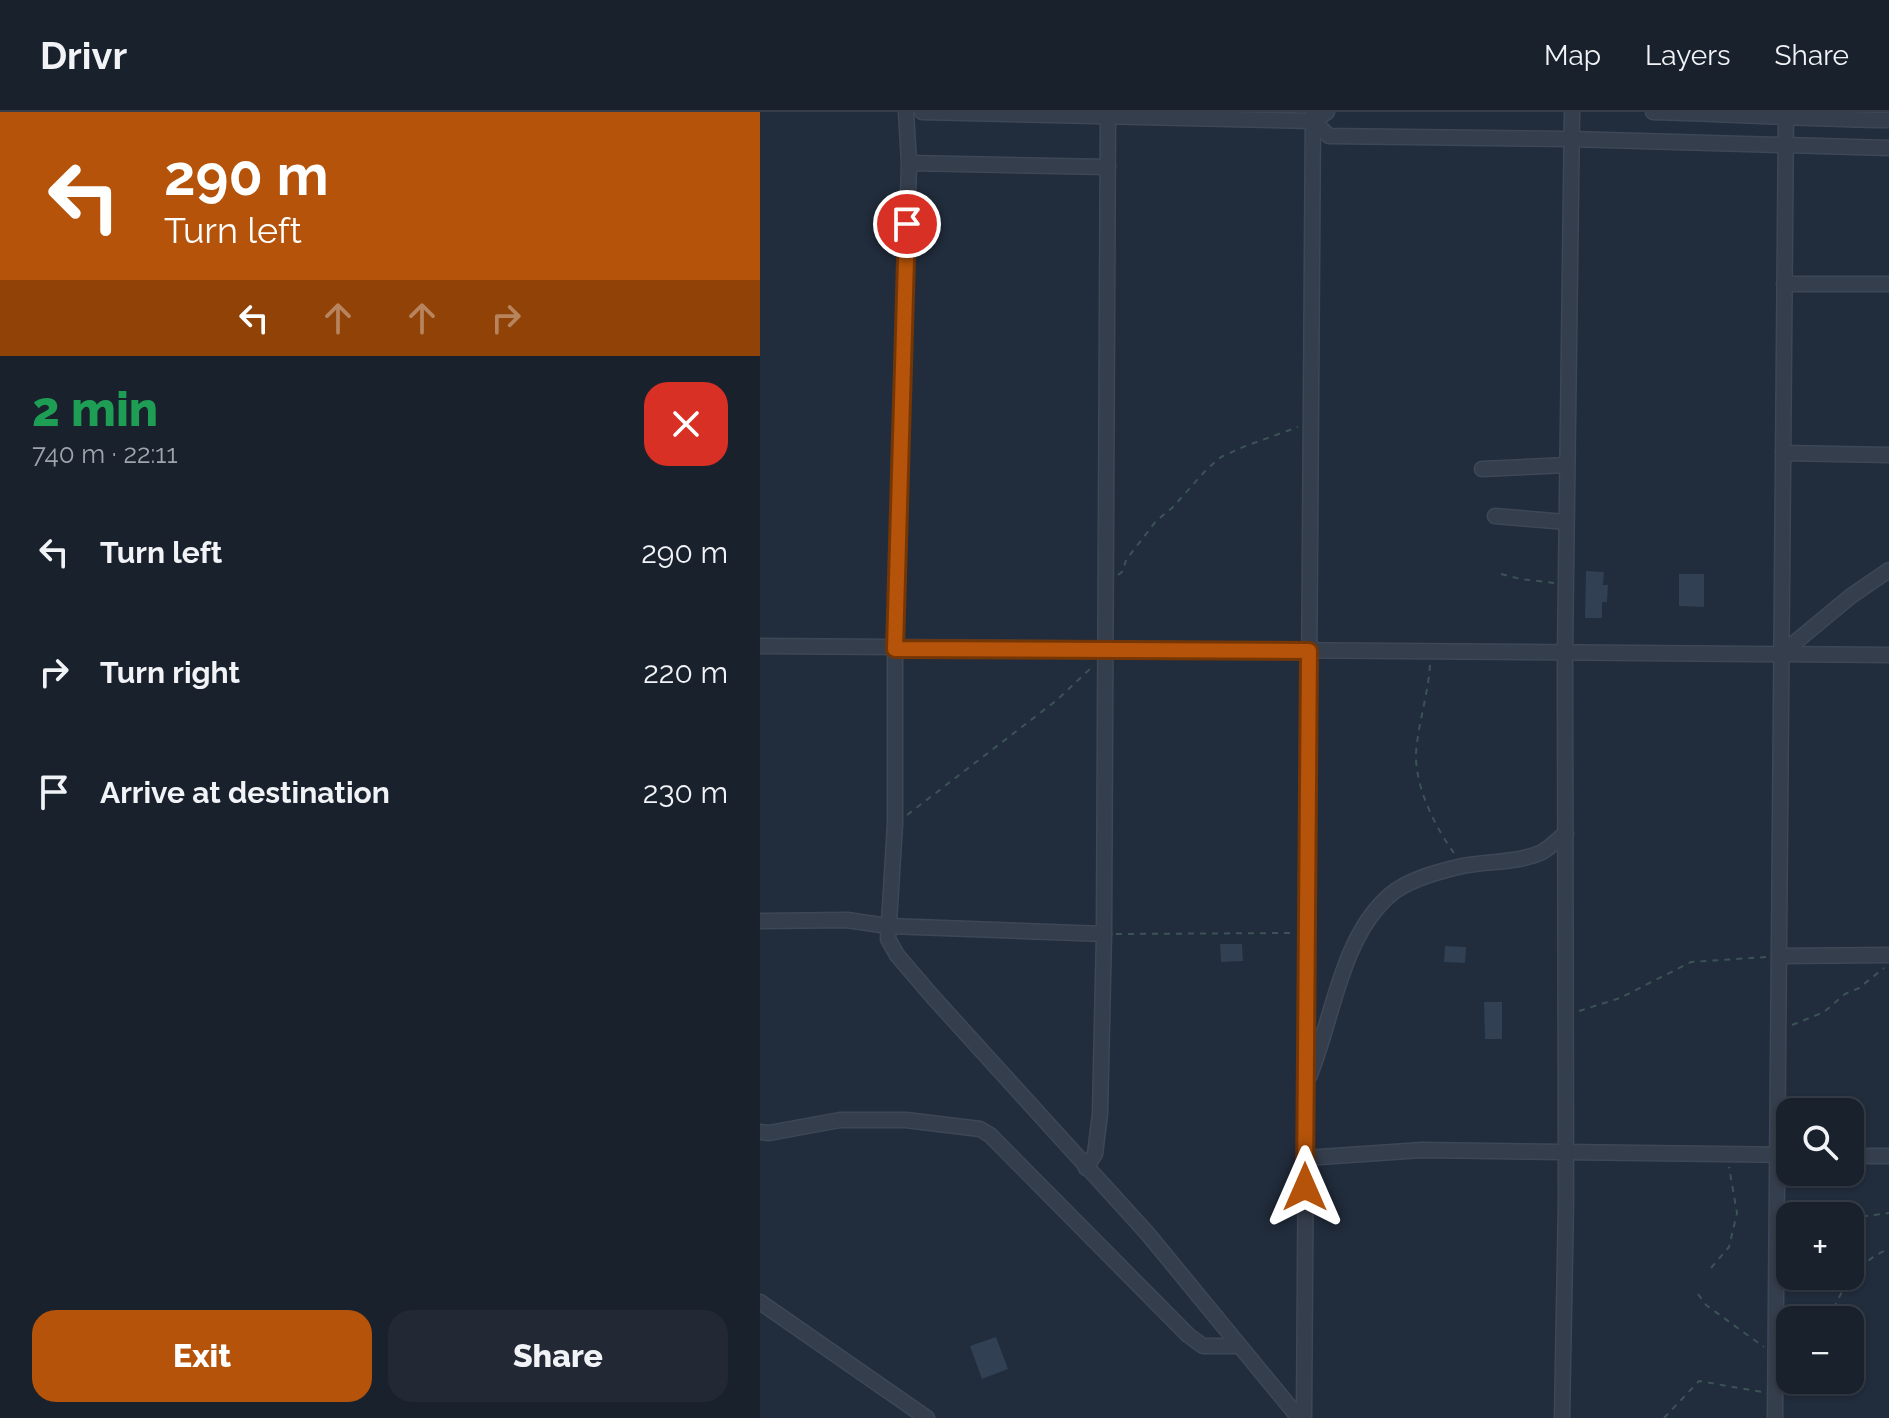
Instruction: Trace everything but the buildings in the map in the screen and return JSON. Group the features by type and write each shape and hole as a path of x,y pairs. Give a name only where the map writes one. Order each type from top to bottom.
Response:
{"street":[{"path":"906,112 909,163 895,649 895,824 888,939 897,955 1147,1233 1302,1418"},
{"path":"922,112 1313,116 1327,112"},
{"path":"1562,1418 1566,1152 1565,589 1572,112"},
{"path":"1653,112 1889,120"},
{"path":"1086,1168 1095,1154 1100,1114 1104,934 1108,114"},
{"path":"1313,116 1329,136 1889,148"},
{"path":"1302,1418 1313,116"},
{"path":"1781,1098 1778,1030 1786,116"},
{"path":"909,163 1108,167"},
{"path":"1784,284 1889,284"},
{"path":"1783,453 1889,455"},
{"path":"1482,469 1567,465"},
{"path":"1495,516 1566,522"},
{"path":"1781,654 1851,596 1889,570"},
{"path":"760,646 1105,652 1889,655"},
{"path":"1306,1083 1348,958 1377,909 1391,894 1463,866 1532,855 1550,847 1566,833"},
{"path":"760,921 847,920 888,926 1104,934"},
{"path":"1779,956 1889,955"},
{"path":"760,1132 840,1120 906,1120 980,1129 990,1135 1188,1335 1203,1346 1239,1346"},
{"path":"1305,1158 1422,1150 1776,1155"},
{"path":"1864,1156 1889,1156"},
{"path":"1775,1418 1782,1186"},
{"path":"760,1302 927,1418"}],"path":[{"path":"1106,577 1121,573 1126,560 1156,521 1172,508 1197,477 1221,457 1310,422"},
{"path":"1501,574 1554,583 1565,589"},
{"path":"895,824 1057,700 1105,652"},
{"path":"1432,652 1416,756 1423,790 1437,824 1463,866"},
{"path":"1104,934 1307,933"},
{"path":"1566,1014 1607,1003 1696,960 1779,956"},
{"path":"1778,1030 1824,1012 1845,994 1859,988 1889,966"},
{"path":"1711,1268 1729,1247 1737,1213 1729,1178 1730,1154"},
{"path":"1864,1216 1889,1213"},
{"path":"1836,1306 1866,1260 1889,1249"},
{"path":"1698,1294 1706,1305 1775,1353"},
{"path":"1664,1418 1699,1381 1775,1394"}],"route":[{"path":"907,224 895,649 1309,651 1305,1187"}]}
